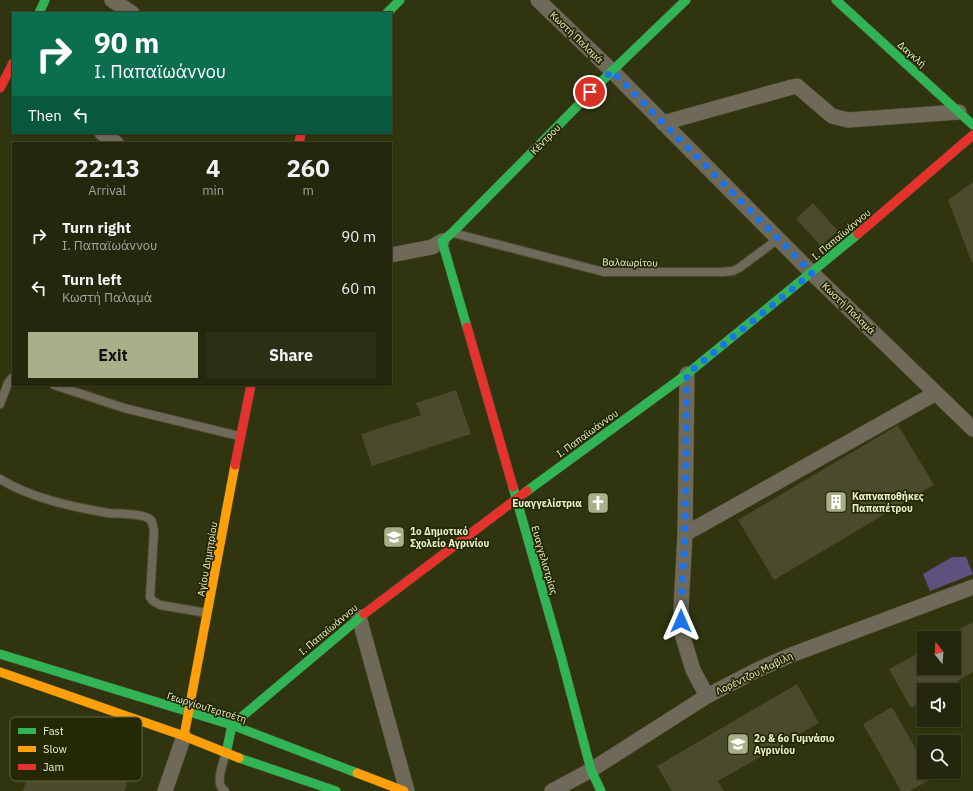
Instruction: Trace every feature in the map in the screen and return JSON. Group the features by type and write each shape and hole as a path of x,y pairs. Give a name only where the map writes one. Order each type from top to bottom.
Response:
{"main road":[{"path":"39,12 45,0"},
{"path":"388,12 400,0"},
{"name":"Κέντρου","path":"447,237 612,71 686,0"},
{"name":"Δαγκλή","path":"836,0 973,125"},
{"path":"0,88 12,66"},
{"name":"Ι. Παπαϊωάννου","path":"232,725 359,617 516,498 687,374 812,273 973,135"},
{"name":"Ευαγγελιστρίας","path":"447,237 516,498 561,656 591,770 601,791"},
{"name":"Αγίου Δημητρίου","path":"184,736 240,436 251,386"},
{"name":"ΓεωργίουΤερτσέτη","path":"0,654 232,725 404,791"},
{"path":"0,672 129,717"},
{"path":"142,721 184,736 226,754 336,791"},
{"path":"226,754 232,725"}],"street":[{"path":"112,0 130,12"},
{"name":"Κωστή Παλαμά","path":"538,0 612,71 812,273 973,429"},
{"path":"663,123 797,86 832,116 848,120 959,112"},
{"path":"103,134 115,142"},
{"name":"Κέντρου","path":"392,255 432,247 447,237"},
{"path":"687,374 685,534 681,608 682,634 693,670 707,696"},
{"path":"685,534 936,393"},
{"name":"Λορέντζου Μαβίλη","path":"552,791 591,770 707,696 791,655 973,587"},
{"path":"359,617 407,791"},
{"path":"166,791 184,736"}],"lane":[{"name":"Βαλαωρίτου","path":"447,237 604,272 733,271 778,239"},
{"path":"0,404 8,383 12,378"},
{"path":"57,386 124,408 240,436"},
{"path":"0,479 22,491 44,497 110,513 144,516 150,518 154,531 150,598 160,605 208,613"},
{"path":"225,791 222,789 219,780 226,754"}],"shaded area":[{"path":"952,557 966,557 973,574 930,591 923,574"}],"building":[{"path":"973,182 973,262 972,263 948,200"},
{"path":"813,203 838,231 821,246 796,219"},
{"path":"456,390 471,434 372,466 361,434 421,415 416,403"},
{"name":"Καπναποθήκες Παπαπέτρου","path":"898,425 934,485 774,580 738,520"},
{"path":"973,622 973,672 954,683 917,683 917,704 911,708 889,669 917,654 917,675 961,675 961,631 956,631"},
{"name":"2ο & 6ο Γυμνάσιο Αγρινίου","path":"797,684 819,723 718,781 724,791 672,791 657,766"},
{"path":"892,707 917,751 917,779 931,779 910,791 901,791 863,724"},
{"path":"26,781 127,781 125,791 23,791"}],"traffic: fast":[{"path":"39,12 45,0"},
{"path":"388,12 400,0"},
{"path":"467,327 442,241 452,233 612,71 686,0"},
{"path":"836,0 973,125"},
{"path":"527,491 687,374 858,234"},
{"path":"513,487 561,656 591,770 601,791"},
{"path":"226,754 232,725 364,614"},
{"path":"0,654 232,725 357,773"},
{"path":"239,758 336,791"}],"traffic: slow":[{"path":"184,736 235,465"},
{"path":"0,672 129,717"},
{"path":"142,721 239,758"},
{"path":"357,773 404,791"}],"traffic: jam":[{"path":"0,88 12,65"},
{"path":"299,142 301,134"},
{"path":"858,234 973,135"},
{"path":"467,327 513,487"},
{"path":"235,465 251,386"},
{"path":"364,614 527,491"}],"place":[{"name":"Καπναποθήκες Παπαπέτρου","path":"836,502"},
{"name":"Ευαγγελίστρια","path":"598,503"},
{"name":"1ο Δημοτικό Σχολείο Αγρινίου","path":"394,537"},
{"name":"2ο & 6ο Γυμνάσιο Αγρινίου","path":"738,744"}],"route":[{"path":"590,92 612,71 812,273 687,374 685,534 681,621"}]}
